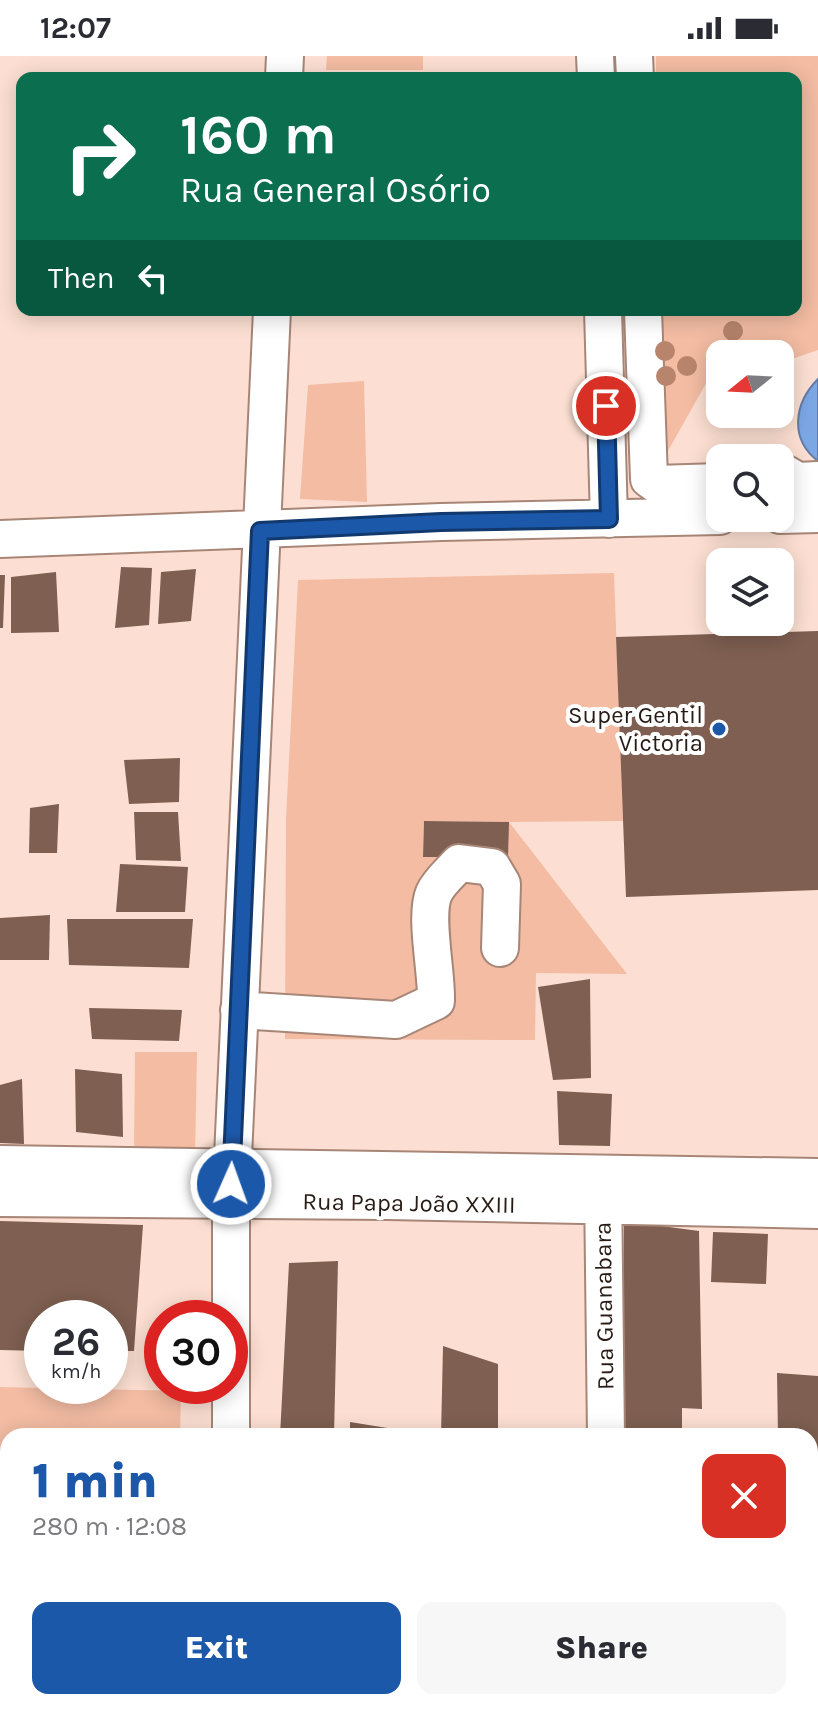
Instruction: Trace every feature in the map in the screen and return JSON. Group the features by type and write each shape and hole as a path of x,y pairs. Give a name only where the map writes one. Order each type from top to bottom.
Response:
{"street":[{"path":"231,1428 231,1184 272,316"},
{"path":"603,316 609,519"},
{"path":"643,316 649,479 656,484 706,482"},
{"path":"794,479 818,480"},
{"path":"794,515 818,514"},
{"path":"0,539 441,522 706,516"},
{"path":"239,1010 396,1020 436,1001 437,969 430,924 434,892 459,863 492,867 502,884 500,948"},
{"name":"Rua Papa João XXIII","path":"13,1181 702,1192 818,1177"},
{"name":"Rua Guanabara","path":"603,1191 606,1428"},
{"name":"Rua Papa João XXIII","path":"702,1192 818,1210"}],"shaded area":[{"path":"327,56 423,56 423,70 326,70"},
{"path":"656,56 818,56 818,350 794,358 794,340 706,340 706,383 656,472 653,341 663,329 655,316 802,316 802,72 656,72"},
{"path":"364,381 367,502 300,499 308,385"},
{"path":"614,573 623,821 509,822 627,974 536,973 535,1040 285,1039 286,820 298,580","holes":["424,821 508,822 508,857 423,857"]},
{"path":"135,1052 197,1052 195,1158 134,1157"},
{"path":"0,1387 24,1388 24,1404 128,1404 128,1390 144,1390 144,1404 181,1404 180,1428 0,1428"}],"water":[{"path":"818,379 818,461 802,442 798,421 804,399"}],"building":[{"path":"121,567 152,568 149,625 115,628"},
{"path":"196,569 191,621 158,624 161,572"},
{"path":"56,572 59,632 11,633 11,577"},
{"path":"0,575 5,575 3,628 0,628"},
{"name":"Super Gentil Victoria","path":"818,631 818,890 626,897 616,637 794,636 794,632"},
{"path":"180,758 179,802 129,804 124,760"},
{"path":"59,804 57,853 29,853 30,808"},
{"path":"134,812 178,812 181,861 136,860"},
{"path":"424,821 509,822 508,857 423,857"},
{"path":"120,864 188,867 185,912 116,912"},
{"path":"50,915 49,960 0,960 0,918"},
{"path":"67,919 193,919 189,968 69,965"},
{"path":"590,979 591,1078 553,1080 538,987"},
{"path":"89,1008 182,1010 179,1041 92,1039"},
{"path":"75,1069 122,1074 123,1137 76,1132"},
{"path":"22,1079 24,1144 0,1143 0,1085"},
{"path":"557,1091 612,1094 610,1146 559,1145"},
{"path":"0,1221 143,1225 134,1351 128,1351 128,1300 24,1300 24,1351 0,1350"},
{"path":"624,1221 699,1231 702,1409 682,1408 682,1428 622,1428"},
{"path":"713,1232 768,1234 766,1284 711,1282"},
{"path":"338,1261 334,1428 280,1428 289,1263"},
{"path":"443,1346 498,1364 498,1428 441,1428"},
{"path":"777,1373 818,1376 818,1428 778,1428"},
{"path":"350,1422 387,1428 350,1428"}],"place":[{"name":"Super Gentil Victoria","path":"719,729"}],"route":[{"path":"231,1184 260,531 441,522 609,519 606,406"}]}
